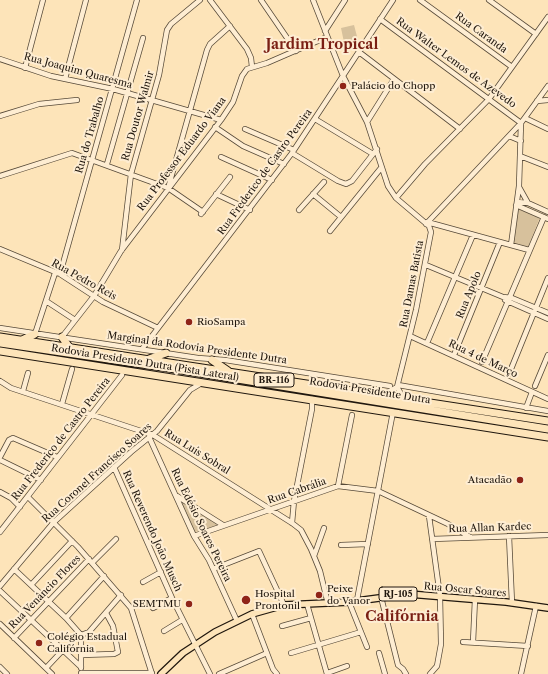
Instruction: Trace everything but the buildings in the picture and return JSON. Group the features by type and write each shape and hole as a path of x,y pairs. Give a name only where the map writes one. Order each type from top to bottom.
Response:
{"highway":[{"path":"22,340 34,334"},
{"name":"Rodovia Presidente Dutra","path":"0,337 548,421"},
{"path":"62,337 69,347"},
{"name":"Rodovia Presidente Dutra","path":"0,343 169,368 548,429"},
{"name":"Rodovia Presidente Dutra (Pista Lateral)","path":"0,351 548,437"},
{"path":"147,360 166,353"},
{"path":"212,360 230,372"}],"main road":[{"name":"Rua Oscar Soares","path":"161,674 168,665 194,645 237,621 252,614 284,606 349,602 409,594 475,599 548,608"}],"street":[{"path":"25,68 43,0"},
{"path":"65,79 86,0"},
{"name":"Rua do Trabalho","path":"34,334 57,274 113,89 137,0"},
{"name":"Rua Doutor Walmir","path":"121,251 131,174 166,46 167,30 200,0"},
{"path":"210,0 247,49 251,58 252,66 267,63 327,37"},
{"path":"261,0 296,51"},
{"path":"313,0 343,76 366,122 377,149 381,168 388,186 396,198 426,223 529,250"},
{"path":"324,31 345,0"},
{"name":"Rua Frederico de Castro Pereira","path":"142,349 284,164 393,0"},
{"name":"Rua Caranda","path":"420,0 512,67"},
{"path":"489,0 536,34"},
{"path":"396,198 425,164 489,99 548,17"},
{"name":"Rua Walter Lemos de Azevedo","path":"380,19 489,99 523,120 548,129"},
{"path":"168,188 208,47 230,26"},
{"path":"107,164 143,38"},
{"path":"359,52 460,129"},
{"name":"Rua Joaquim Quaresma","path":"0,59 25,68 65,79 113,89 221,120"},
{"name":"Rua Professor Eduardo Viana","path":"62,337 94,296 121,251 221,120 233,102 242,76 252,66"},
{"path":"366,122 394,79"},
{"path":"426,223 509,136 548,86"},
{"path":"0,116 39,104 77,100"},
{"path":"537,101 548,100"},
{"path":"315,119 373,154"},
{"path":"511,245 519,186 523,120"},
{"path":"215,127 243,146 284,164"},
{"path":"245,129 293,151 338,181 346,184 352,181 377,149"},
{"path":"509,136 521,142"},
{"path":"0,176 70,153 107,164 168,188 202,213 230,177"},
{"path":"520,156 548,167"},
{"path":"221,157 272,180"},
{"path":"176,163 182,171"},
{"path":"330,231 381,168"},
{"path":"299,210 324,182"},
{"path":"519,186 528,203"},
{"path":"216,194 250,210"},
{"path":"313,194 341,218"},
{"path":"516,204 528,203 548,212"},
{"path":"482,362 529,250 546,218 516,204"},
{"name":"Rua Damas Batista","path":"397,386 426,264 431,232 426,223"},
{"path":"427,344 473,235"},
{"name":"Rua Apolo","path":"454,355 500,242"},
{"name":"Rua Pedro Reis","path":"0,249 57,274 94,296 158,328"},
{"path":"426,264 503,297 548,313"},
{"path":"509,374 548,278"},
{"path":"508,299 548,320"},
{"path":"46,301 76,320"},
{"name":"Marginal da Rodovia Presidente Dutra","path":"0,328 212,360 225,360 390,386"},
{"name":"Rua 4 de Março","path":"410,336 548,399"},
{"path":"535,386 548,355"},
{"path":"62,404 72,369"},
{"path":"23,391 28,373"},
{"name":"Rua Frederico de Castro Pereira","path":"1,530 122,376"},
{"path":"176,378 187,383 190,390"},
{"name":"Rua Luís Sobral","path":"0,381 7,386 151,436 292,523 301,530 314,556 324,584 328,604"},
{"name":"Rua Coronel Francisco Soares","path":"0,586 54,522 114,467 151,436 190,390 196,385 204,382"},
{"path":"397,386 404,399"},
{"path":"383,395 397,386 548,411"},
{"path":"526,408 532,392"},
{"path":"292,523 294,501 312,409 312,399"},
{"path":"357,600 393,412"},
{"path":"338,486 352,415"},
{"name":"Rua Edésio Soares Pereira","path":"151,436 194,536 213,569 237,621"},
{"path":"0,457 9,440 13,438 57,457"},
{"path":"0,460 41,480"},
{"name":"Rua Reverendo João Musch","path":"114,467 182,620 210,674"},
{"name":"Rua Cabrália","path":"194,536 338,486 378,491 470,537"},
{"path":"0,492 11,498 20,507"},
{"path":"176,495 223,525"},
{"path":"14,569 66,618 81,635 81,674 152,674 131,608 72,541 28,497"},
{"path":"429,516 440,596 441,650 437,666 430,674"},
{"path":"314,556 324,528"},
{"name":"Rua Allan Kardec","path":"432,538 548,535"},
{"path":"510,536 512,603"},
{"name":"Rua Venâncio Flores","path":"14,638 90,561 116,539"},
{"path":"31,585 72,541"},
{"path":"341,545 368,544"},
{"path":"213,569 259,551 284,606"},
{"path":"143,582 161,572"},
{"path":"66,618 104,576"},
{"path":"0,591 81,667"},
{"path":"81,635 89,632 121,595"},
{"path":"381,597 398,666 403,669 406,674"},
{"path":"153,608 172,598"},
{"path":"473,642 475,599"},
{"path":"349,602 367,647"},
{"path":"307,604 327,673 347,666"},
{"path":"521,674 536,606"},
{"path":"81,655 114,654 118,652 113,626 106,613"},
{"path":"252,614 274,670 277,674"},
{"path":"282,626 311,618"},
{"path":"164,631 182,620"},
{"path":"0,624 52,674"},
{"path":"292,653 361,632"},
{"path":"463,642 528,646"},
{"path":"46,668 63,650"},
{"path":"379,652 385,674"},
{"path":"219,674 267,653"},
{"path":"0,667 7,674"}],"shaded area":[{"path":"354,25 359,44 345,47 341,28"},
{"path":"518,209 540,217 528,247 513,242"},
{"path":"179,500 219,525 195,532"}],"place":[{"name":"Palácio do Chopp","path":"343,86"},
{"name":"RioSampa","path":"189,322"},
{"name":"Atacadão","path":"520,480"},
{"name":"Peixe do Vanor","path":"319,595"},
{"name":"Hospital Prontonil","path":"246,600"},
{"name":"SEMTMU","path":"189,604"},
{"name":"Colégio Estadual Califórnia","path":"39,643"}],"district":[{"name":"Jardim Tropical","path":"322,45"},
{"name":"Califórnia","path":"402,617"}]}
